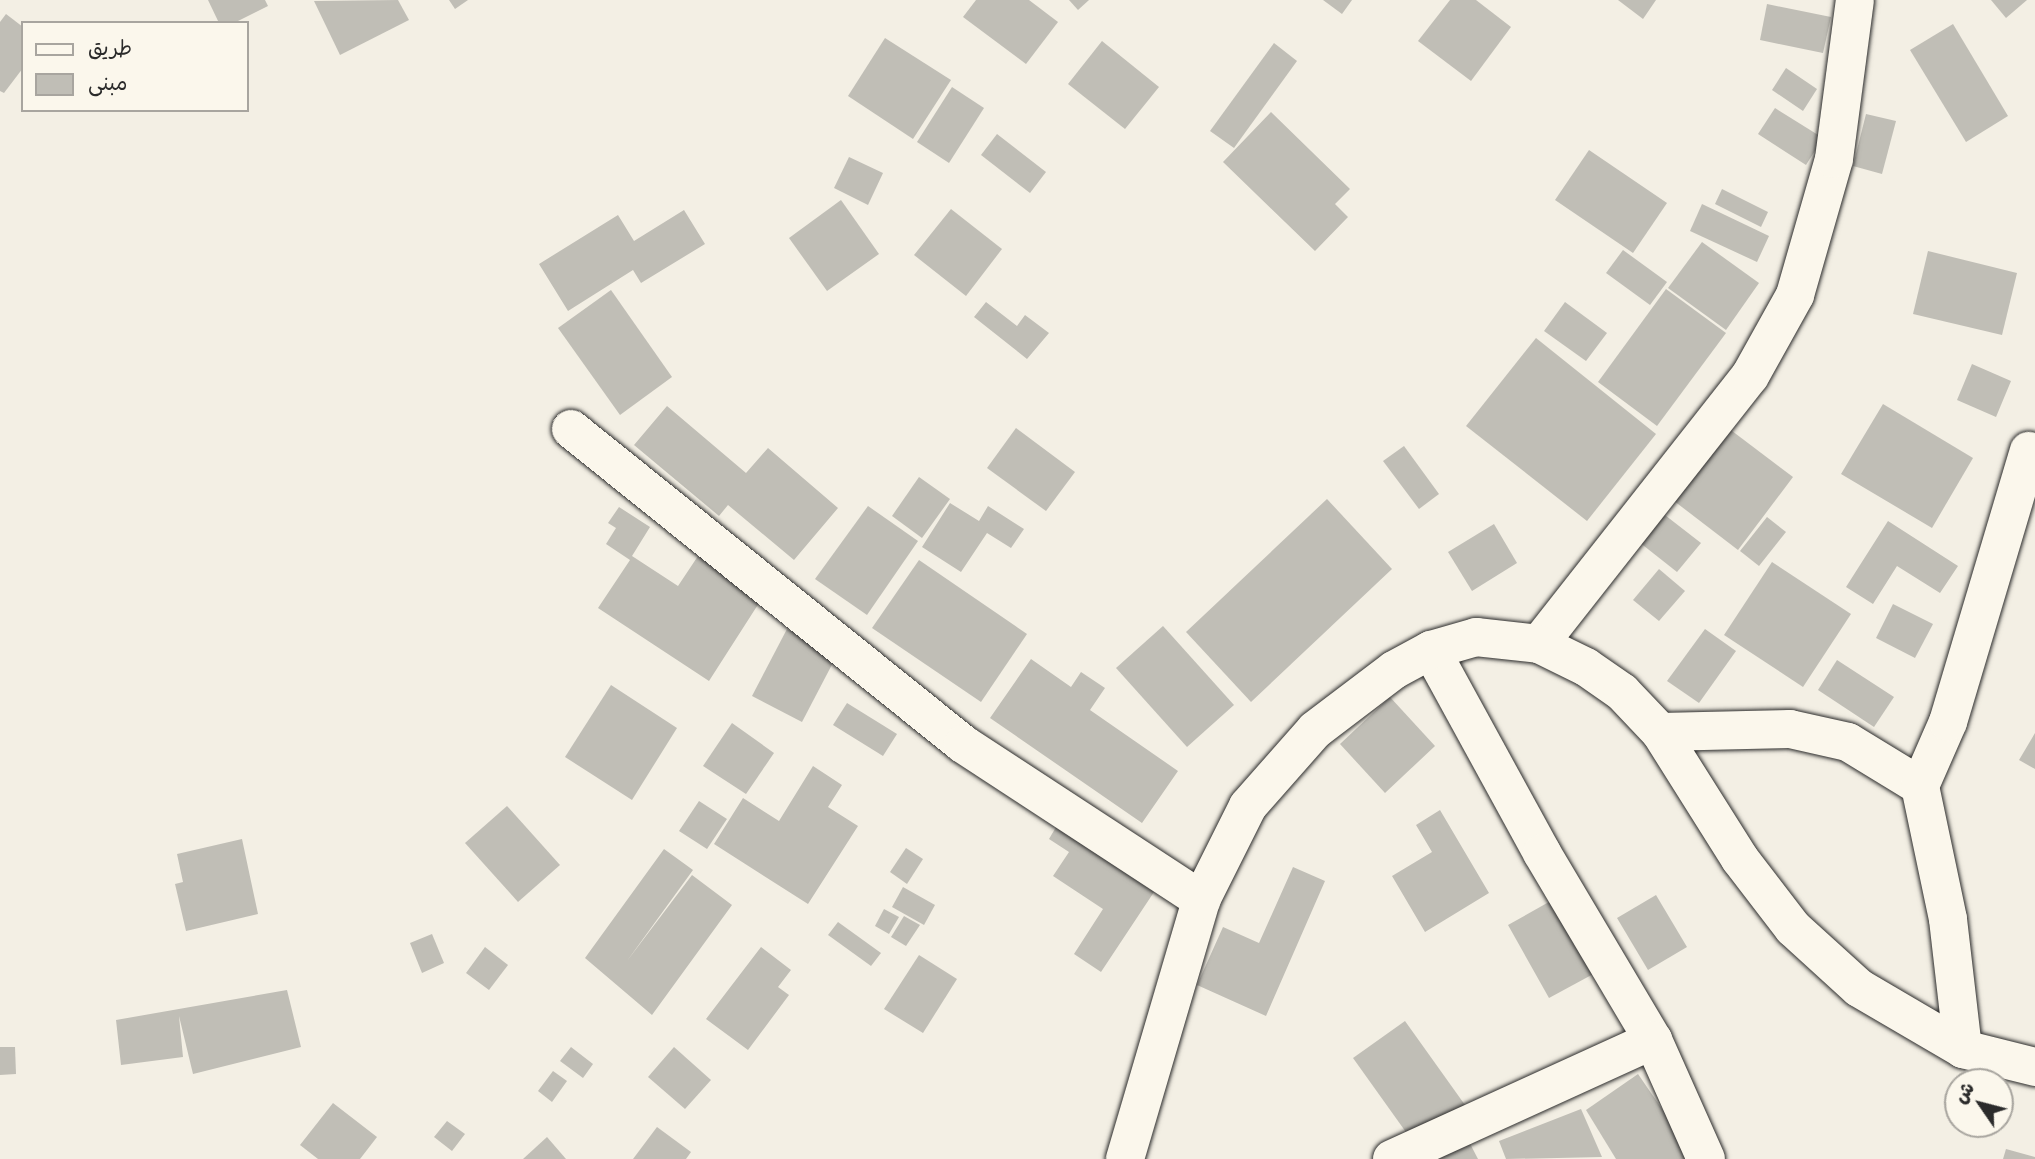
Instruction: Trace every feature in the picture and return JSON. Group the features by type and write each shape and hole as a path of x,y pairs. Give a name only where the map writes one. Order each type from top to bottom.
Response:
{"street":[{"path":"1539,645 1750,376 1795,295 1834,159 1855,0"},
{"path":"571,429 963,744 1201,900"},
{"path":"1963,1049 1948,919 1920,786 1948,722 2029,451"},
{"path":"1125,1159 1201,900 1248,806 1315,730 1394,670 1431,650 1476,636 1539,645 1586,667 1622,692 1660,732 1740,859 1793,928 1858,988 1963,1049 2035,1067"},
{"path":"1431,650 1542,853 1653,1040 1706,1159"},
{"path":"1660,732 1790,729 1848,742 1920,786"},
{"path":"1392,1159 1653,1040"}],"building":[{"path":"208,0 265,0 268,6 238,21 218,21"},
{"path":"398,0 409,20 340,55 314,1"},
{"path":"449,0 468,0 455,9"},
{"path":"976,0 1029,0 1058,22 1026,64 963,17"},
{"path":"1069,0 1089,0 1078,10"},
{"path":"1323,0 1352,0 1342,14"},
{"path":"1450,0 1476,0 1511,27 1471,81 1418,41"},
{"path":"1618,0 1656,0 1643,19"},
{"path":"1991,0 2027,0 2006,18"},
{"path":"1767,4 1831,17 1823,53 1760,40"},
{"path":"6,14 21,25 21,71 4,93 0,91 0,22"},
{"path":"1953,24 2008,116 1966,142 1910,50"},
{"path":"885,38 951,80 913,139 848,96"},
{"path":"1102,41 1159,87 1125,129 1068,84"},
{"path":"1274,43 1297,61 1234,148 1210,131"},
{"path":"1786,68 1817,89 1803,111 1772,90"},
{"path":"952,87 984,108 949,163 917,142"},
{"path":"1775,108 1823,138 1806,165 1758,134"},
{"path":"1271,112 1350,189 1335,204 1348,217 1315,251 1223,162"},
{"path":"1866,114 1896,121 1882,174 1853,166"},
{"path":"997,134 1046,172 1030,193 981,155"},
{"path":"1589,150 1667,203 1633,253 1555,200"},
{"path":"849,157 883,173 868,205 834,188"},
{"path":"1722,189 1768,212 1761,227 1715,204"},
{"path":"841,200 879,254 827,291 789,238"},
{"path":"1702,204 1769,236 1757,262 1690,231"},
{"path":"951,209 1002,249 966,296 914,255"},
{"path":"684,210 705,244 641,283 633,270 568,311 539,264 618,215 634,241"},
{"path":"1702,242 1759,283 1726,330 1668,288"},
{"path":"1623,250 1667,282 1650,305 1606,273"},
{"path":"1928,251 2017,273 2002,335 1913,314"},
{"path":"1666,289 1726,333 1657,426 1598,382"},
{"path":"611,290 672,377 620,415 558,328"},
{"path":"986,302 1017,326 1025,315 1049,333 1027,359 974,317"},
{"path":"1565,302 1607,333 1586,361 1544,331"},
{"path":"1536,338 1656,434 1587,521 1466,426"},
{"path":"1972,364 2011,381 1996,417 1957,400"},
{"path":"1883,404 1973,458 1932,528 1841,474"},
{"path":"667,406 746,473 768,448 838,508 794,560 728,505 719,516 634,445"},
{"path":"1703,409 1793,477 1738,550 1648,481"},
{"path":"1016,428 1075,472 1046,511 987,468"},
{"path":"1404,446 1439,494 1419,509 1383,461"},
{"path":"919,477 950,499 922,538 892,516"},
{"path":"1327,499 1392,569 1251,702 1186,632"},
{"path":"950,503 979,521 988,506 1024,529 1011,548 987,533 961,572 922,547"},
{"path":"868,506 918,541 867,615 815,579"},
{"path":"619,507 650,527 632,556 678,586 704,547 768,589 709,681 598,608 630,560 606,544 616,528 608,523"},
{"path":"1661,512 1701,543 1677,572 1639,542"},
{"path":"1767,517 1786,532 1759,566 1740,551"},
{"path":"1888,521 1958,566 1940,593 1897,566 1873,604 1846,587"},
{"path":"1494,524 1517,563 1472,591 1448,552"},
{"path":"919,560 1027,634 981,702 872,628"},
{"path":"1772,562 1851,614 1803,687 1724,635"},
{"path":"1659,569 1685,591 1659,621 1633,600"},
{"path":"1893,604 1933,624 1915,658 1876,638"},
{"path":"1163,626 1234,705 1187,747 1116,668"},
{"path":"787,629 837,655 802,722 752,696"},
{"path":"1705,629 1736,651 1699,703 1667,681"},
{"path":"1031,659 1071,687 1081,672 1105,688 1090,710 1178,771 1142,823 990,718"},
{"path":"1837,660 1894,697 1874,727 1818,690"},
{"path":"611,685 677,728 632,800 565,757"},
{"path":"1390,697 1435,746 1385,793 1340,744"},
{"path":"847,703 897,734 883,756 833,725"},
{"path":"732,723 774,753 746,794 703,766"},
{"path":"2035,733 2035,769 2019,760"},
{"path":"813,766 842,785 828,807 858,826 808,904 714,844 743,798 779,821"},
{"path":"699,801 727,819 707,849 679,831"},
{"path":"507,806 560,865 518,902 465,843"},
{"path":"1440,810 1489,893 1425,932 1392,876 1432,852 1416,825"},
{"path":"1056,827 1154,892 1101,972 1074,954 1103,909 1053,876 1069,852 1049,839"},
{"path":"242,839 258,914 186,931 175,884 183,882 177,854"},
{"path":"906,848 923,859 907,884 890,872"},
{"path":"664,849 693,870 627,961 692,875 732,905 652,1015 585,958"},
{"path":"1293,867 1325,881 1266,1016 1197,985 1223,927 1259,943"},
{"path":"903,887 935,905 924,925 892,907"},
{"path":"1656,895 1687,947 1648,970 1617,918"},
{"path":"1556,898 1597,972 1549,998 1508,925"},
{"path":"884,909 899,917 889,934 875,926"},
{"path":"904,916 920,925 906,946 891,937"},
{"path":"838,922 881,953 871,966 828,935"},
{"path":"432,934 444,963 422,973 410,943"},
{"path":"485,947 508,965 489,990 466,973"},
{"path":"761,947 791,970 778,987 789,995 748,1050 706,1019"},
{"path":"919,955 957,979 923,1033 884,1009"},
{"path":"287,990 301,1047 193,1074 179,1016 183,1057 121,1065 116,1020"},
{"path":"1405,1021 1465,1105 1413,1142 1353,1058"},
{"path":"0,1047 15,1047 16,1074 0,1075"},
{"path":"571,1047 593,1064 583,1078 560,1061"},
{"path":"674,1047 711,1080 685,1109 648,1077"},
{"path":"553,1071 567,1081 552,1102 538,1091"},
{"path":"1638,1074 1693,1154 1686,1159 1616,1159 1586,1110"},
{"path":"333,1103 377,1137 360,1159 318,1159 300,1145"},
{"path":"1581,1109 1602,1157 1506,1159 1499,1141"},
{"path":"447,1121 465,1134 452,1151 434,1137"},
{"path":"657,1127 691,1152 686,1159 633,1159"},
{"path":"1465,1134 1478,1159 1416,1159"},
{"path":"547,1137 566,1159 523,1159"},
{"path":"2006,1149 2035,1157 2035,1159 2003,1159"}]}
